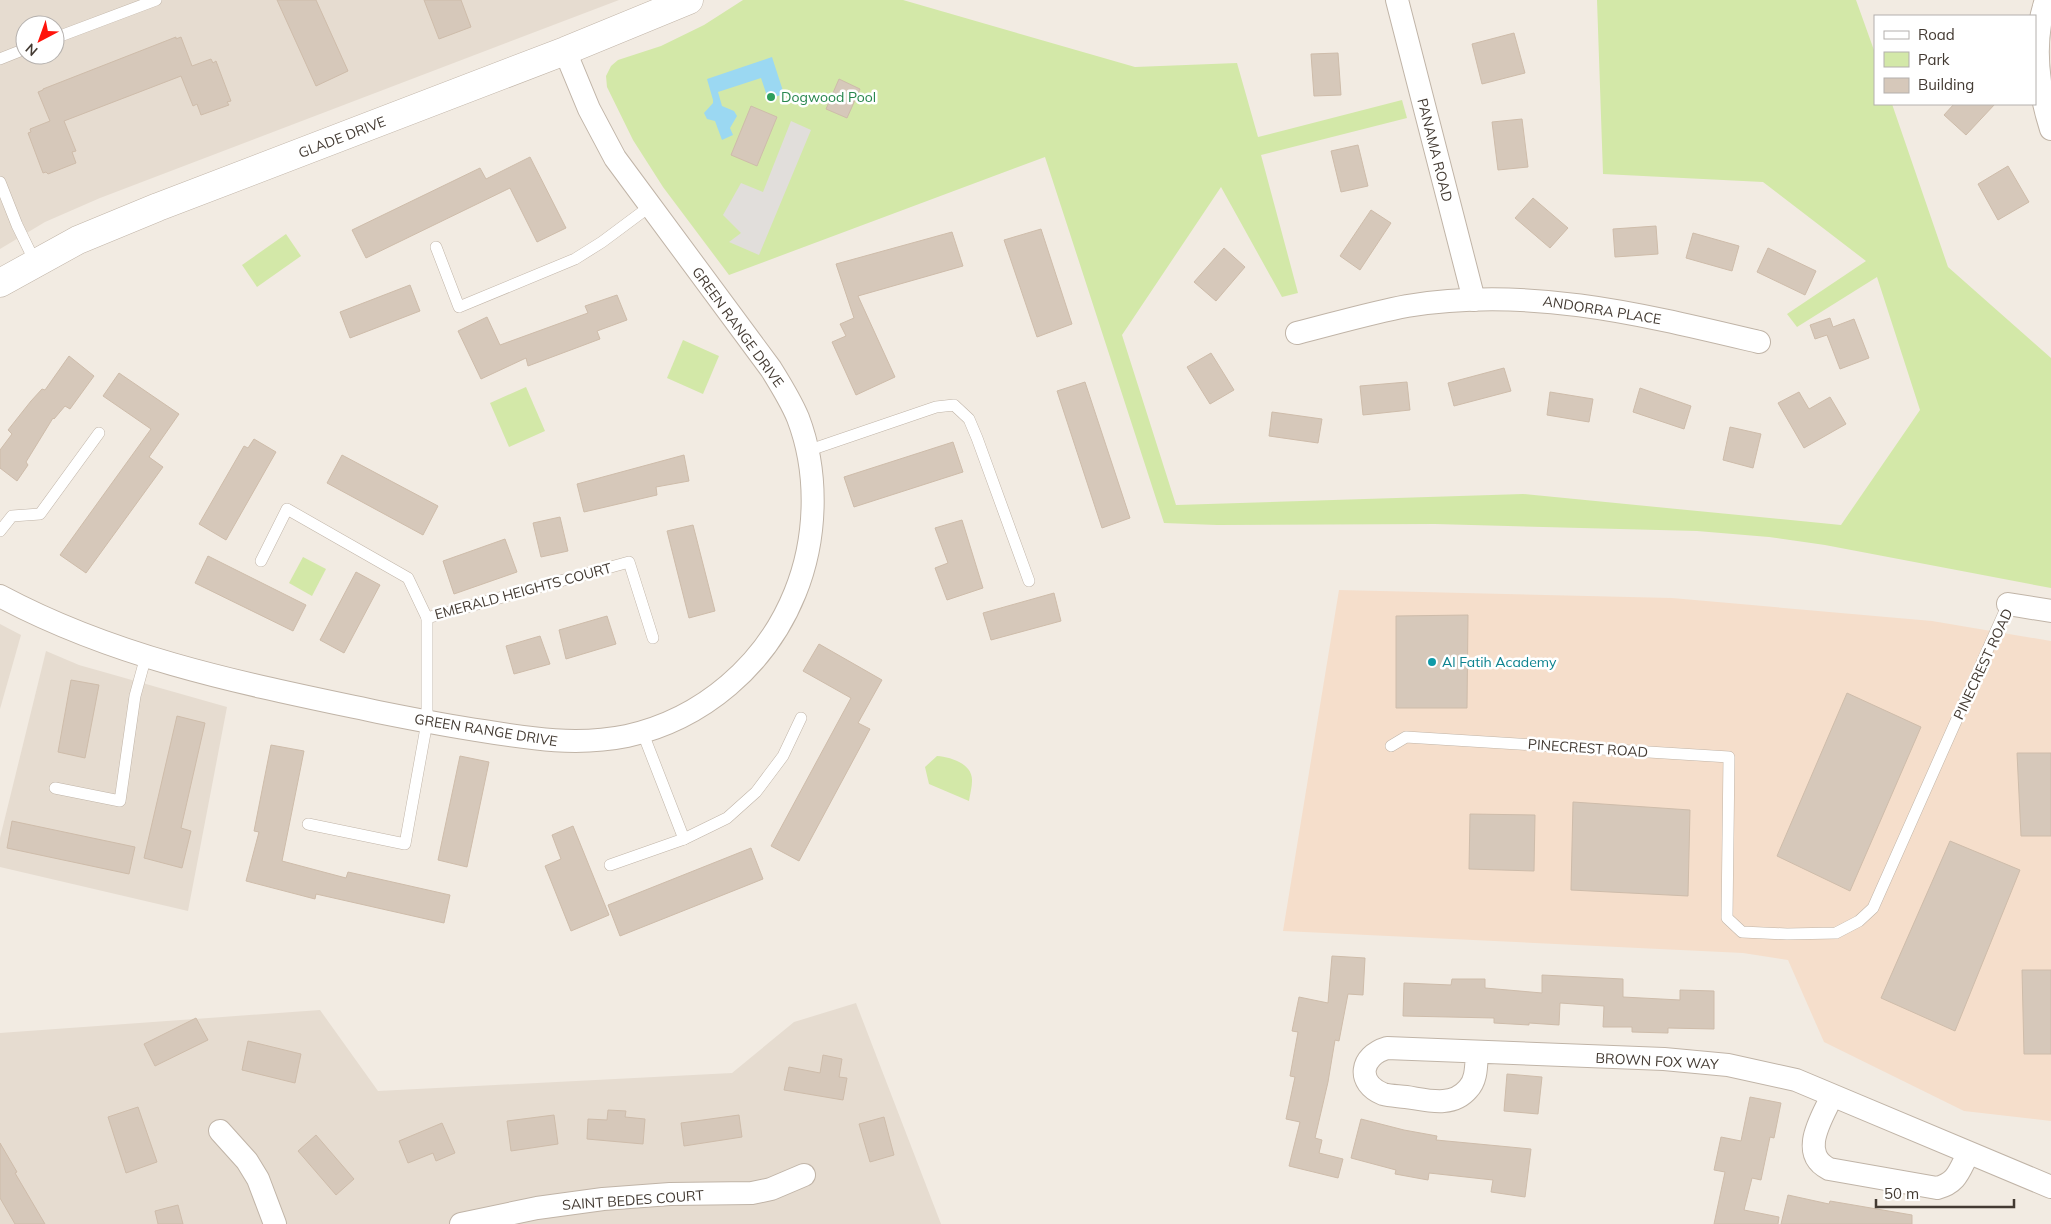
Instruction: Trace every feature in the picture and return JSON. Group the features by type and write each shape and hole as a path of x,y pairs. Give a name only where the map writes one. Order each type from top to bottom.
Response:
{"street":[{"name":"GLADE DRIVE","path":"0,283 34,262 78,240 158,207 565,51 689,0"},
{"name":"PANAMA ROAD","path":"1397,0 1474,300"},
{"path":"2046,0 2039,34 2038,67 2043,101 2051,129"},
{"name":"GREEN RANGE DRIVE","path":"0,596 60,625 184,669 427,722 536,740 561,742 594,741 660,726 710,700 736,679 759,656 773,637 792,602 801,580 809,549 813,516 812,483 807,451 798,420 789,399 771,369 649,206 605,143 565,51"},
{"name":"ANDORRA PLACE","path":"1296,333 1407,306 1474,300 1540,300 1638,313 1759,342"},
{"name":"PINECREST ROAD","path":"2008,604 2051,611"},
{"name":"BROWN FOX WAY","path":"1477,1052 1474,1080 1469,1089 1452,1101 1438,1102 1384,1094 1374,1088 1366,1079 1365,1068 1370,1056 1377,1051 1387,1048 1664,1059 1728,1065 1796,1080 1968,1154 2051,1187"},
{"path":"1832,1096 1815,1134 1813,1147 1815,1157 1821,1165 1829,1169 1937,1188 1948,1186 1956,1178 1968,1154"},
{"path":"220,1131 247,1161 258,1179 274,1224"},
{"name":"SAINT BEDES COURT","path":"461,1224 537,1208 603,1200 670,1194 752,1193 771,1189 804,1175"}],"lane":[{"path":"65,34 156,0"},
{"path":"0,59 15,53"},
{"path":"0,182 34,262"},
{"path":"436,247 460,307 575,259 602,242 649,206"},
{"path":"807,451 936,407 954,405 969,419 1029,581"},
{"path":"0,530 12,516 40,514 99,433"},
{"name":"EMERALD HEIGHTS COURT","path":"261,561 287,509 408,578 427,618 427,722 405,844 308,824"},
{"name":"EMERALD HEIGHTS COURT","path":"427,618 629,562 653,638"},
{"name":"PINECREST ROAD","path":"1391,746 1406,737 1729,757 1727,918 1742,932 1787,934 1836,933 1859,921 1873,908 2008,604"},
{"path":"55,788 120,801 135,696 146,656"},
{"path":"610,865 684,839 727,818 756,792 783,756 802,718"},
{"path":"642,731 684,839"}],"shaded area":[{"path":"0,0 619,0 100,198 45,222 0,249"},
{"path":"791,121 811,130 759,255 729,242 741,233 723,215 741,183 763,192"},
{"path":"1339,590 1672,598 1932,621 2051,641 2051,1121 1964,1111 1824,1042 1788,960 1743,953 1283,931"},
{"path":"0,624 21,635 0,709"},
{"path":"46,651 79,665 227,707 188,911 0,867 0,838"},
{"path":"856,1003 941,1224 0,1224 0,1033 320,1010 378,1091 732,1073 794,1022"}],"green space":[{"path":"743,0 903,0 1135,67 1237,63 1258,137 1402,100 1407,118 1261,155 1298,293 1282,297 1221,187 1122,335 1176,505 1523,494 1841,525 1920,410 1877,277 1797,327 1787,314 1866,261 1763,182 1603,174 1597,0 1856,0 1874,50 1874,105 1892,105 1948,267 2051,358 2051,588 1825,545 1769,537 1697,531 1435,524 1217,525 1164,523 1045,157 729,275 663,187 633,140 607,87 606,76 611,66 618,60 661,46 704,25"},
{"path":"286,234 301,256 257,287 242,265"},
{"path":"683,340 719,356 703,394 667,378"},
{"path":"526,387 545,431 509,447 490,403"},
{"path":"303,557 326,569 312,596 289,583"},
{"path":"937,756 954,760 969,770 972,781 969,801 929,784 925,767"}],"water":[{"name":"Dogwood Pool","path":"772,57 784,94 768,99 761,78 718,92 722,106 734,111 737,116 730,128 733,135 722,140 715,121 707,119 704,113 713,103 707,79"}],"building":[{"path":"277,0 316,0 348,71 316,86"},
{"path":"424,0 461,0 471,27 439,39"},
{"path":"1514,33 1525,73 1482,84 1472,44"},
{"path":"176,37 176,39 181,37 192,66 211,59 213,63 216,61 231,101 227,102 229,105 201,115 197,104 193,106 181,76 64,121 76,151 72,152 76,163 48,174 46,172 43,173 28,133 31,132 30,129 50,121 38,92"},
{"path":"1338,53 1341,95 1314,96 1311,54"},
{"path":"839,79 860,89 847,118 826,109"},
{"path":"1953,105 1994,105 1966,135 1944,115"},
{"path":"751,106 777,117 757,166 731,155"},
{"path":"1522,119 1528,167 1498,170 1492,122"},
{"path":"1358,145 1368,186 1341,192 1331,151"},
{"path":"530,157 566,228 537,242 510,188 366,258 352,230 480,168 486,179"},
{"path":"2008,166 2029,202 1998,220 1978,184"},
{"path":"1533,198 1568,228 1550,248 1515,218"},
{"path":"1371,210 1391,223 1360,270 1340,256"},
{"path":"1656,226 1658,254 1615,257 1613,229"},
{"path":"1041,229 1072,324 1037,337 1004,240"},
{"path":"952,232 963,266 858,296 895,377 856,395 832,342 846,336 840,324 854,318 836,264"},
{"path":"1693,233 1739,246 1732,271 1686,258"},
{"path":"1224,248 1245,267 1216,301 1194,282"},
{"path":"1768,248 1816,271 1805,295 1757,272"},
{"path":"410,285 420,311 350,338 340,312"},
{"path":"617,295 627,320 597,331 600,339 528,366 526,358 481,379 458,331 487,317 500,345 588,313 585,306"},
{"path":"1830,318 1833,327 1854,319 1869,358 1840,369 1827,335 1815,339 1810,325"},
{"path":"1211,353 1234,390 1210,404 1187,367"},
{"path":"69,356 94,376 70,409 65,406 53,418 26,462 28,465 17,481 0,468 0,450 12,434 8,430 42,389 45,390"},
{"path":"1504,368 1511,391 1454,406 1448,383"},
{"path":"119,373 179,414 149,457 163,467 86,573 60,555 151,429 103,396"},
{"path":"1085,382 1130,518 1102,528 1057,391"},
{"path":"1407,382 1410,410 1363,415 1360,386"},
{"path":"1640,388 1691,406 1684,429 1633,412"},
{"path":"1550,392 1593,399 1589,422 1547,415"},
{"path":"1799,392 1809,409 1830,397 1846,424 1804,448 1778,403"},
{"path":"1272,412 1322,419 1318,443 1269,436"},
{"path":"1730,427 1761,434 1753,468 1723,460"},
{"path":"254,439 276,452 226,540 199,524 244,446 248,448"},
{"path":"953,442 963,472 854,507 844,477"},
{"path":"342,455 438,506 423,535 327,483"},
{"path":"684,455 689,481 656,487 657,495 584,512 577,484"},
{"path":"560,517 568,551 541,557 533,523"},
{"path":"962,520 983,588 947,600 935,568 948,563 935,528"},
{"path":"693,525 715,611 689,618 667,531"},
{"path":"505,539 517,572 454,594 443,561"},
{"path":"208,556 306,605 293,631 195,583"},
{"path":"356,572 380,585 344,653 320,640"},
{"path":"1054,593 1061,621 991,640 983,613"},
{"name":"Al Fatih Academy","path":"1468,615 1467,708 1396,708 1396,616"},
{"path":"607,616 616,644 566,659 559,630"},
{"path":"540,636 550,664 514,674 506,646"},
{"path":"819,644 882,680 858,723 870,729 799,861 771,846 851,698 803,671"},
{"path":"71,680 99,685 85,758 58,752"},
{"path":"1847,693 1921,727 1850,891 1777,856"},
{"path":"177,716 205,723 181,828 191,831 182,868 144,858"},
{"path":"271,745 304,751 282,861 346,878 348,872 450,895 444,923 316,894 315,899 246,881 259,832 254,831"},
{"path":"2017,753 2051,753 2051,836 2021,836"},
{"path":"460,756 489,762 467,867 438,860"},
{"path":"1573,802 1690,810 1688,896 1571,890"},
{"path":"1470,814 1535,815 1534,871 1469,869"},
{"path":"12,821 135,847 129,874 7,848"},
{"path":"573,826 609,915 571,931 545,866 561,859 552,835"},
{"path":"1950,841 2020,870 1955,1031 1881,998"},
{"path":"751,848 763,879 620,936 608,905"},
{"path":"1332,956 1365,958 1363,995 1348,994 1339,1041 1335,1040 1328,1082 1315,1138 1322,1140 1319,1153 1343,1159 1338,1178 1289,1166 1300,1122 1286,1119 1295,1077 1290,1076 1298,1032 1292,1031 1299,997 1328,1003"},
{"path":"2022,970 2051,970 2051,1054 2024,1054"},
{"path":"1542,975 1623,979 1623,997 1680,1000 1680,990 1714,991 1714,1029 1668,1028 1668,1033 1632,1032 1632,1027 1603,1027 1604,1006 1560,1003 1559,1025 1494,1023 1494,1018 1403,1016 1404,983 1451,985 1452,979 1485,979 1485,988 1542,993"},
{"path":"196,1018 208,1040 155,1066 144,1044"},
{"path":"248,1041 301,1054 295,1083 242,1070"},
{"path":"823,1055 842,1059 839,1077 847,1078 843,1100 784,1090 789,1067 820,1073"},
{"path":"1507,1074 1542,1077 1538,1114 1504,1111"},
{"path":"1750,1097 1781,1103 1774,1138 1770,1137 1761,1180 1752,1178 1744,1210 1779,1217 1778,1224 1714,1224 1725,1172 1714,1170 1721,1137 1741,1141"},
{"path":"138,1107 157,1162 126,1173 108,1117"},
{"path":"608,1110 626,1111 625,1117 645,1119 643,1144 587,1139 588,1119 607,1120"},
{"path":"554,1115 558,1144 511,1151 507,1121"},
{"path":"739,1115 742,1137 684,1146 681,1123"},
{"path":"884,1117 894,1155 870,1162 859,1124"},
{"path":"1361,1119 1437,1136 1436,1140 1531,1149 1525,1197 1491,1192 1493,1180 1429,1173 1428,1180 1395,1174 1396,1170 1351,1158"},
{"path":"442,1123 455,1153 436,1161 433,1153 408,1163 399,1141"},
{"path":"316,1135 354,1179 336,1195 298,1151"},
{"path":"0,1143 45,1224 15,1224 0,1198"},
{"path":"1788,1195 1829,1204 1830,1201 1912,1215 1912,1224 1781,1224"},
{"path":"178,1205 183,1224 158,1224 155,1211"}],"place":[{"name":"Dogwood Pool","path":"771,97"},
{"name":"Al Fatih Academy","path":"1432,662"}]}
